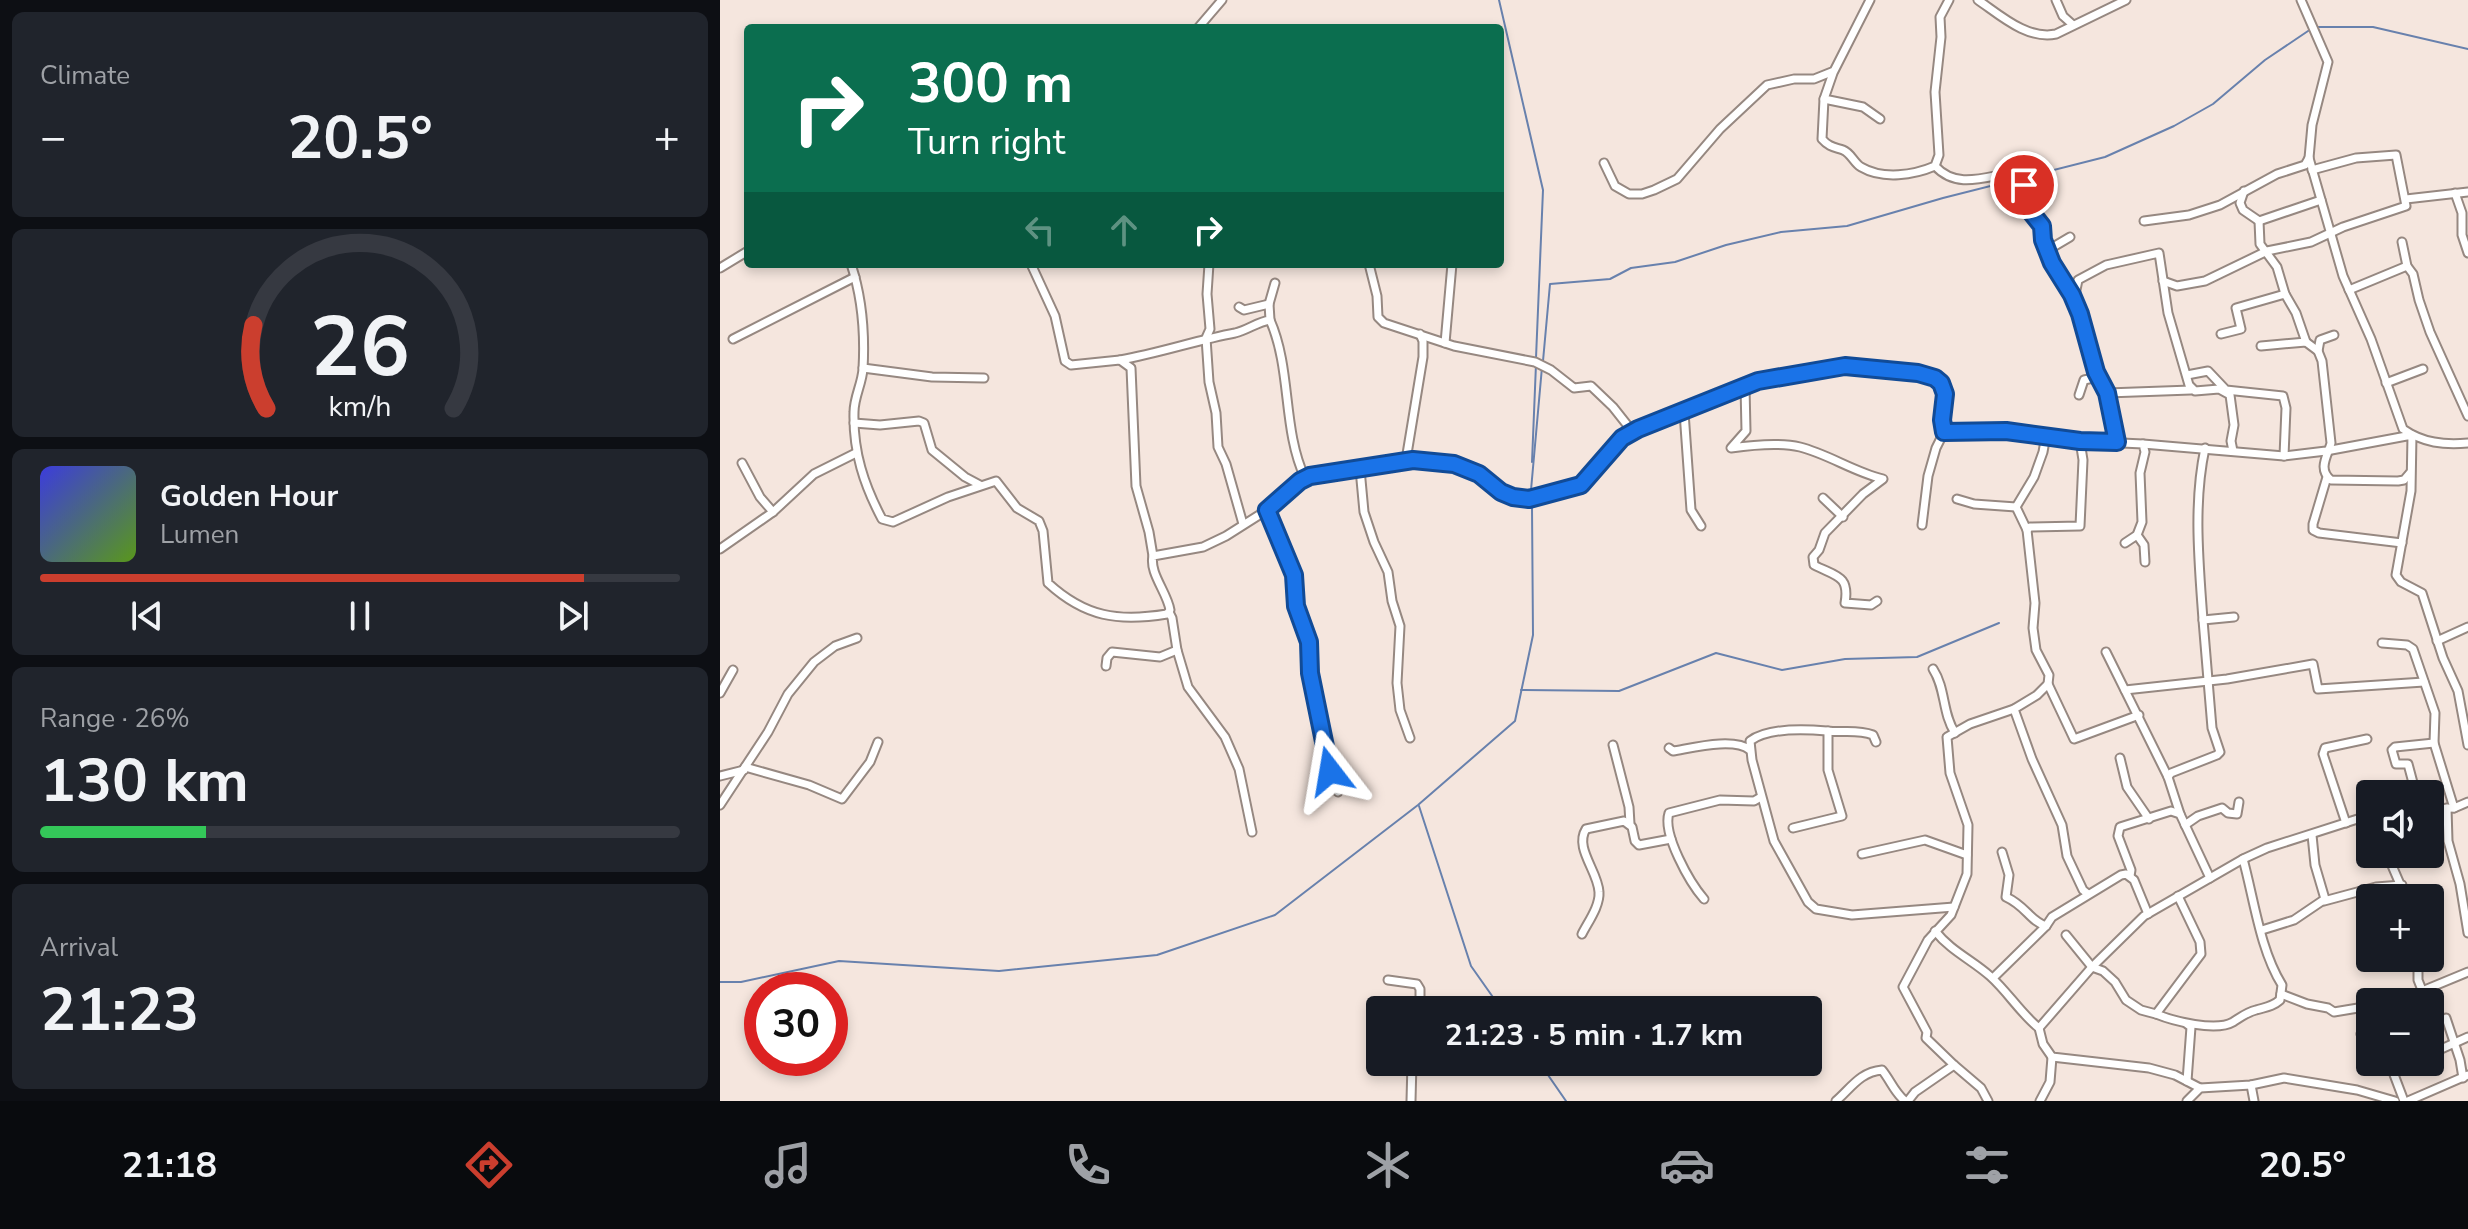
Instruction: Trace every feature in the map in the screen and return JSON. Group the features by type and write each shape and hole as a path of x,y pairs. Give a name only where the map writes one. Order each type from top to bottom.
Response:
{"street":[{"path":"1201,24 1222,0"},
{"path":"1870,0 1834,71 1824,99 1822,139 1829,147 1846,151 1858,166 1874,173 1896,175 1920,172 1935,166 1939,155 1935,87 1941,37 1940,17 1949,0"},
{"path":"1978,0 2010,23 2041,35 2056,34 2126,0"},
{"path":"2056,0 2063,16 2072,24"},
{"path":"2301,0 2328,62 2312,125 2309,158 2349,290 2371,339 2403,429 2437,443 2468,443"},
{"path":"1604,163 1615,186 1629,194 1654,190 1677,179 1729,120 1767,85 1794,79 1814,79 1834,71"},
{"path":"1824,99 1863,107 1880,119"},
{"path":"2163,281 2177,286 2205,281 2267,251 2311,242 2406,206 2396,155 2356,158 2312,170"},
{"path":"2144,221 2189,215 2220,205 2277,174 2305,165 2309,158"},
{"path":"1935,166 1945,177 1958,181 2018,172 2024,185 2023,202 2042,226 2043,240 2052,263 2074,300 2098,377 2107,393 2117,442"},
{"path":"2244,191 2240,203 2243,210 2259,221"},
{"path":"2406,199 2468,192"},
{"path":"2455,193 2462,213 2462,235 2468,253"},
{"path":"2259,221 2321,200"},
{"path":"2259,221 2260,244 2277,267 2306,342 2318,351 2322,361 2331,443 2326,451 2324,466 2327,477 2313,530 2402,543"},
{"path":"2048,250 2070,237"},
{"path":"2402,242 2430,332 2468,416"},
{"path":"720,268 744,253"},
{"path":"2074,300 2077,284 2106,265 2156,254 2161,256 2168,313 2191,390"},
{"path":"2349,290 2407,266"},
{"path":"852,268 861,303 863,368 854,408 856,453 867,491 882,519 893,522 996,481 1017,508 1039,521 1043,531 1048,583 1093,613 1125,619 1169,612"},
{"path":"1033,268 1055,316 1065,361 1071,365 1120,360 1191,344 1249,329 1259,322 1270,320"},
{"path":"1209,268 1210,329 1206,338 1218,447 1229,473 1243,524"},
{"path":"1370,268 1380,321 1486,354 1537,363 1574,388 1591,386 1632,431"},
{"path":"1445,343 1452,268"},
{"path":"733,339 855,277"},
{"path":"1275,283 1269,304 1270,320 1280,343 1292,439 1298,466 1305,478"},
{"path":"2221,334 2241,329 2236,308 2285,294"},
{"path":"1239,307 1244,310 1269,304"},
{"path":"1406,460 1423,357 1420,334"},
{"path":"2318,351 2320,340 2334,335"},
{"path":"2261,346 2306,342"},
{"path":"1120,360 1131,368 1136,486 1149,532 1151,562 1168,601 1188,687 1225,737 1239,769 1252,832"},
{"path":"1153,556 1203,547 1267,510 1305,478 1406,460 1454,464 1479,474 1501,492 1513,497 1529,499 1581,485 1622,438 1632,431 1745,386 1845,366 1918,373 1935,378 1944,387 1944,432 1928,476 1922,525"},
{"path":"863,368 932,377 984,378"},
{"path":"2386,383 2423,369"},
{"path":"2187,375 2208,371 2230,395 2233,451"},
{"path":"2079,395 2084,380 2098,377"},
{"path":"1745,386 1746,431 1731,448 1803,447 1864,474 1883,479 1863,494 1825,533 1813,557 1814,565 1842,579 1846,588 1845,603 1871,605 1877,601"},
{"path":"2107,393 2226,390 2283,396 2286,408 2284,456"},
{"path":"1684,412 1691,510 1701,526"},
{"path":"854,423 924,423 932,450 980,485"},
{"path":"1944,432 2006,431 2080,441 2284,456 2412,435"},
{"path":"2016,507 2034,477 2046,435"},
{"path":"2412,435 2411,491 2397,579 2422,593 2437,641 2458,691 2468,745"},
{"path":"2027,530 2030,527 2080,526 2083,460 2080,441"},
{"path":"2125,543 2137,535 2142,522 2140,473 2145,452 2143,444"},
{"path":"2168,777 2220,752 2212,728 2198,543 2199,489 2205,448"},
{"path":"720,549 773,512 814,474 856,453"},
{"path":"742,463 760,497 773,512"},
{"path":"1360,469 1364,512 1388,572 1400,626 1397,683 1400,710 1410,738"},
{"path":"2327,477 2331,480 2398,481 2404,480 2412,471"},
{"path":"1823,498 1843,517"},
{"path":"1957,499 1974,504 2016,507"},
{"path":"2016,507 2027,530 2037,654 2049,675 2048,684 2074,739 2139,715"},
{"path":"1267,510 1294,575 1299,618 1309,642 1310,673 1321,736 1338,792"},
{"path":"2137,535 2144,545 2145,562"},
{"path":"2203,620 2234,617"},
{"path":"2437,641 2468,627"},
{"path":"720,805 788,694 814,662 835,646 857,638"},
{"path":"2382,643 2407,645 2413,649 2435,713 2434,743 2450,808 2448,841 2460,884 2468,933"},
{"path":"1106,666 1112,652 1160,657 1177,650"},
{"path":"2106,652 2168,777 2180,814 2210,878"},
{"path":"2125,690 2227,679 2313,664 2318,689 2424,682"},
{"path":"1933,669 1955,733"},
{"path":"720,693 733,670"},
{"path":"1988,1101 1981,1088 1926,1038 1927,1032 1903,987 1935,931 1951,915 1967,874 1968,825 1948,762 1947,737 1998,713 2014,709 2048,684"},
{"path":"2014,709 2032,759 2062,825 2067,856 2083,890 2088,894"},
{"path":"1876,742 1873,735 1862,731 1791,729 1750,741 1761,797 1784,862 1808,902 1816,909 1852,915 1954,907"},
{"path":"1793,828 1842,816 1828,770 1828,731"},
{"path":"2346,823 2323,754 2325,748 2367,739"},
{"path":"720,776 744,769 809,785 842,799 870,762 878,742"},
{"path":"2412,780 2408,764 2396,765 2392,750 2395,747 2434,743"},
{"path":"1613,745 1635,841 1639,845 1671,839"},
{"path":"1669,748 1673,751 1735,745 1750,750"},
{"path":"2120,758 2127,787 2149,819"},
{"path":"1704,899 1690,881 1671,839 1667,819 1671,812 1720,800 1754,801 1761,797"},
{"path":"2185,825 2198,816 2222,808 2228,813 2237,814 2239,802"},
{"path":"2444,808 2468,802"},
{"path":"2148,914 2130,876 2131,870 2118,831 2123,824 2171,811 2180,814"},
{"path":"2039,1028 2092,967 2148,914 2267,848 2356,820"},
{"path":"1582,934 1595,910 1599,892 1586,855 1583,834 1586,829 1603,825 1624,821 1630,824"},
{"path":"2312,835 2324,901"},
{"path":"1862,854 1925,840 1967,855"},
{"path":"2002,852 2009,875 2006,897 2020,903 2037,923 2046,926"},
{"path":"2066,935 2092,967 2103,971 2115,982 2132,1005 2156,1014 2187,1024 2227,1024 2253,1011 2277,1004 2282,985 2272,966 2254,910 2243,859"},
{"path":"1993,978 2052,917 2121,875 2130,876"},
{"path":"2262,930 2294,920 2324,901 2356,892"},
{"path":"2156,1014 2201,954 2200,942 2178,896"},
{"path":"1935,931 1948,947 1993,978 2039,1028 2043,1044 2052,1057 2050,1082 2040,1101"},
{"path":"2427,988 2468,972"},
{"path":"1388,980 1417,984 1420,996"},
{"path":"2281,994 2334,1012 2356,1009"},
{"path":"2395,1076 2406,1101 2465,1077 2446,1018"},
{"path":"2187,1024 2191,1027 2192,1039 2187,1081"},
{"path":"2444,1048 2468,1037"},
{"path":"2052,1057 2149,1068 2200,1088 2251,1085 2284,1078 2383,1096 2395,1101"},
{"path":"1836,1101 1857,1080 1873,1071 1882,1070 1895,1092 1906,1101 1954,1065"},
{"path":"1411,1101 1412,1076"},
{"path":"2251,1085 2254,1101"},
{"path":"2187,1101 2200,1088"}],"waterway":[{"path":"1499,0 1543,190 1536,358"},
{"path":"2317,27 2373,27 2468,49"},
{"path":"1543,361 1550,284 1610,279 1631,268 1675,262 1726,245 1781,232 1847,226 2105,157 2174,126 2213,104 2265,60 2311,29"},
{"path":"1532,462 1536,364"},
{"path":"1531,490 1542,367"},
{"path":"720,982 741,982 839,961 999,971 1157,955 1275,915 1418,805 1515,721 1533,635 1532,508"},
{"path":"1521,690 1619,691 1716,653 1782,670 1845,659 1917,657 1999,623"},
{"path":"1419,806 1471,966 1492,996"},
{"path":"1549,1076 1566,1101"}],"route":[{"path":"1330,771 1310,673 1309,642 1296,606 1294,575 1267,510 1305,478 1398,461 1447,463 1479,474 1501,492 1529,499 1581,485 1622,438 1666,417 1758,381 1845,366 1918,373 1935,378 1944,387 1944,432 2006,431 2080,441 2117,442 2107,393 2096,372 2080,314 2052,263 2043,240 2042,226 2023,202 2024,185"}]}
